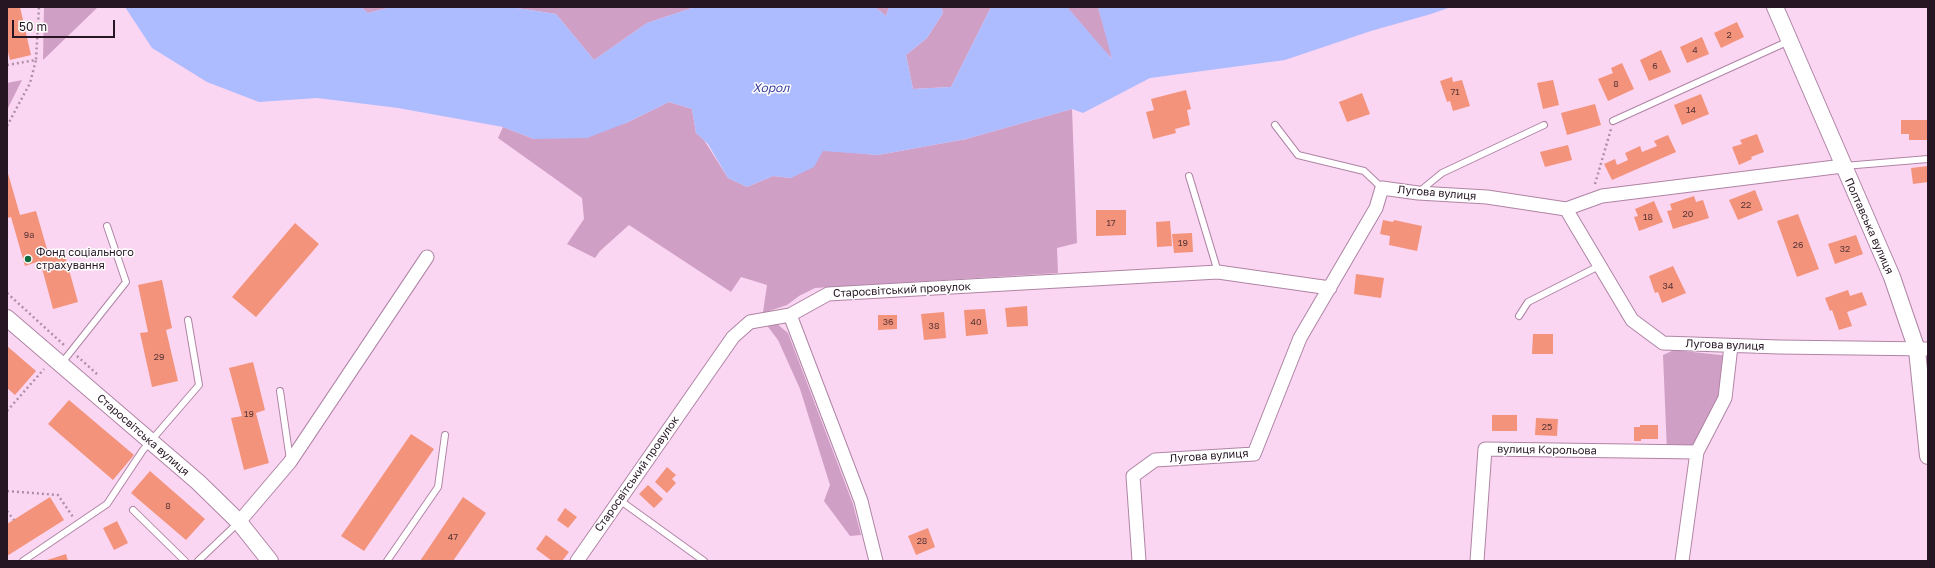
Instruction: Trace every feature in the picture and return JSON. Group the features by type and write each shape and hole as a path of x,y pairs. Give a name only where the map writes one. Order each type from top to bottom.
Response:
{"street":[{"name":"Полтавська вулиця","path":"1775,7 1922,349 1928,456"},
{"path":"1566,209 1602,196 1843,166"},
{"name":"Лугова вулиця","path":"1139,561 1133,476 1155,460 1254,454 1300,338 1376,208 1382,188 1418,193 1487,197 1566,209 1632,320 1663,343 1731,346 1922,349"},
{"path":"239,522 290,462 427,257"},
{"name":"Старосвітський провулок","path":"577,561 618,499 733,337 750,322 790,315 828,294 1218,272 1330,288"},
{"path":"790,315 860,501 876,561"},
{"name":"Старосвітська вулиця","path":"7,318 151,440 198,482 239,522 270,561"},
{"path":"1682,561 1697,452 1724,398 1731,346"},
{"name":"вулиця Корольова","path":"1477,561 1485,448 1697,452"}],"lane":[{"path":"1613,121 1789,41"},
{"path":"1275,125 1298,155 1364,171 1382,188"},
{"path":"1418,193 1442,173 1544,125"},
{"path":"1843,166 1928,159"},
{"path":"1188,176 1218,272"},
{"path":"61,364 126,282 107,226"},
{"path":"1518,316 1528,302 1599,266"},
{"path":"27,560 107,504 151,440 199,385 188,320"},
{"path":"280,391 290,462"},
{"path":"387,561 438,487 445,435"},
{"path":"618,499 704,561"},
{"path":"133,510 185,561"},
{"path":"198,561 239,522"}],"path":[{"path":"7,126 30,82 36,60 39,7"},
{"path":"7,66 36,60"},
{"path":"1591,200 1613,121"},
{"path":"7,411 44,369"},
{"path":"7,491 58,495 78,524"},
{"path":"7,511 14,520"}],"shaded area":[{"path":"44,7 98,7 43,60"},
{"path":"361,7 391,7 368,13"},
{"path":"510,7 695,7 647,23 594,60 556,14"},
{"path":"875,7 889,7 886,16"},
{"path":"941,7 991,7 951,87 913,89 906,55 927,38 943,13"},
{"path":"1067,7 1098,7 1113,59 1103,50"},
{"path":"22,80 7,110 7,83"},
{"path":"669,102 692,109 696,133 704,140 728,178 747,187 773,176 791,178 823,150 878,155 966,139 1072,109 1077,243 1057,248 1058,273 815,288 799,296 787,305 769,311 770,318 788,333 853,504 861,535 850,536 824,501 830,485 800,389 778,340 762,319 767,285 741,277 731,292 629,225 600,251 595,258 567,244 584,219 582,198 498,138 503,127 534,139 626,123"},
{"path":"1674,350 1730,356 1725,398 1697,452 1667,452 1663,355"}],"water":[{"name":"Хорол","path":"125,7 361,7 368,13 391,7 510,7 556,14 594,60 647,23 695,7 875,7 886,16 889,7 941,7 943,13 927,38 906,55 913,89 951,87 991,7 1067,7 1112,59 1098,7 1451,7 1371,31 1285,60 1150,78 1083,113 1072,109 966,139 878,155 823,151 814,167 791,178 773,176 747,187 728,178 708,144 696,133 692,109 669,102 626,123 587,138 534,139 503,127 398,108 317,98 259,102 207,82 152,48"}],"building":[{"path":"7,7 20,7 31,55 10,60 7,48"},
{"path":"1737,22 1744,37 1721,48 1714,33"},
{"path":"1702,37 1709,54 1687,63 1680,47"},
{"path":"1661,50 1671,72 1649,81 1640,60"},
{"path":"1622,63 1634,89 1608,101 1598,79 1613,73 1611,68"},
{"path":"1452,77 1453,82 1462,80 1470,106 1453,111 1450,101 1447,102 1440,81"},
{"path":"1553,80 1559,105 1543,109 1537,83"},
{"path":"1186,90 1191,109 1187,110 1190,125 1175,129 1176,133 1153,139 1146,112 1154,110 1151,99"},
{"path":"1362,93 1370,114 1347,122 1339,102"},
{"path":"1701,94 1709,114 1682,125 1674,105"},
{"path":"1595,104 1601,125 1567,135 1561,113"},
{"path":"1901,120 1928,120 1928,140 1909,140 1909,134 1901,134"},
{"path":"1757,134 1764,152 1751,157 1752,159 1739,165 1732,147 1742,144 1740,140"},
{"path":"1668,135 1676,152 1612,180 1604,164 1615,159 1617,165 1628,160 1625,153 1640,146 1642,152 1657,146 1654,141"},
{"path":"1568,145 1572,160 1545,167 1540,152"},
{"path":"1928,166 1928,182 1913,184 1911,168"},
{"path":"7,170 20,215 36,211 49,256 64,252 78,302 53,309 40,261 25,266 11,217 7,218"},
{"path":"1755,190 1763,210 1738,220 1729,200"},
{"path":"1694,196 1696,202 1703,200 1709,218 1673,229 1667,211 1672,210 1670,204"},
{"path":"1654,201 1663,222 1639,231 1634,217 1638,216 1635,209"},
{"path":"1096,210 1126,210 1126,235 1096,236"},
{"path":"1798,214 1819,269 1797,277 1777,221"},
{"path":"1383,220 1393,222 1394,220 1422,226 1417,251 1389,245 1390,236 1380,234"},
{"path":"1170,221 1172,246 1157,247 1156,222"},
{"path":"295,223 319,244 256,317 232,297"},
{"path":"1192,233 1193,252 1174,253 1172,234"},
{"path":"1856,235 1863,254 1835,264 1828,244"},
{"path":"1673,266 1686,293 1662,303 1658,292 1655,293 1649,276"},
{"path":"1356,274 1384,278 1381,298 1354,294"},
{"path":"162,280 172,328 166,330 178,381 152,387 140,333 148,332 138,285"},
{"path":"1848,290 1850,296 1862,292 1867,305 1847,312 1852,326 1839,330 1832,310 1830,311 1825,298"},
{"path":"1027,306 1028,326 1007,327 1005,308"},
{"path":"985,309 988,334 966,336 964,310"},
{"path":"944,312 946,338 924,340 921,314"},
{"path":"878,315 897,315 897,329 878,330"},
{"path":"1533,334 1553,334 1553,354 1532,354"},
{"path":"7,346 36,371 15,395 7,388"},
{"path":"253,362 265,410 256,413 269,463 244,470 231,418 242,416 229,368"},
{"path":"69,400 134,455 113,480 48,424"},
{"path":"1492,415 1517,415 1517,431 1492,431"},
{"path":"1536,418 1558,419 1557,436 1535,435"},
{"path":"1640,425 1658,425 1658,439 1641,439 1641,441 1634,441 1634,427 1640,427"},
{"path":"411,434 434,449 364,551 341,536"},
{"path":"667,467 676,475 672,479 676,483 667,493 655,482"},
{"path":"150,471 205,519 186,540 131,493"},
{"path":"648,485 663,499 654,508 639,494"},
{"path":"50,497 64,520 7,556 7,524"},
{"path":"463,497 486,513 453,561 420,561"},
{"path":"565,508 577,517 568,528 557,520"},
{"path":"117,521 128,543 114,550 103,528"},
{"path":"928,528 935,547 916,555 908,536"},
{"path":"546,535 569,552 562,561 552,561 536,549"},
{"path":"66,554 68,561 44,561"}],"place":[{"name":"Фонд соціального страхування","path":"28,259"}]}
